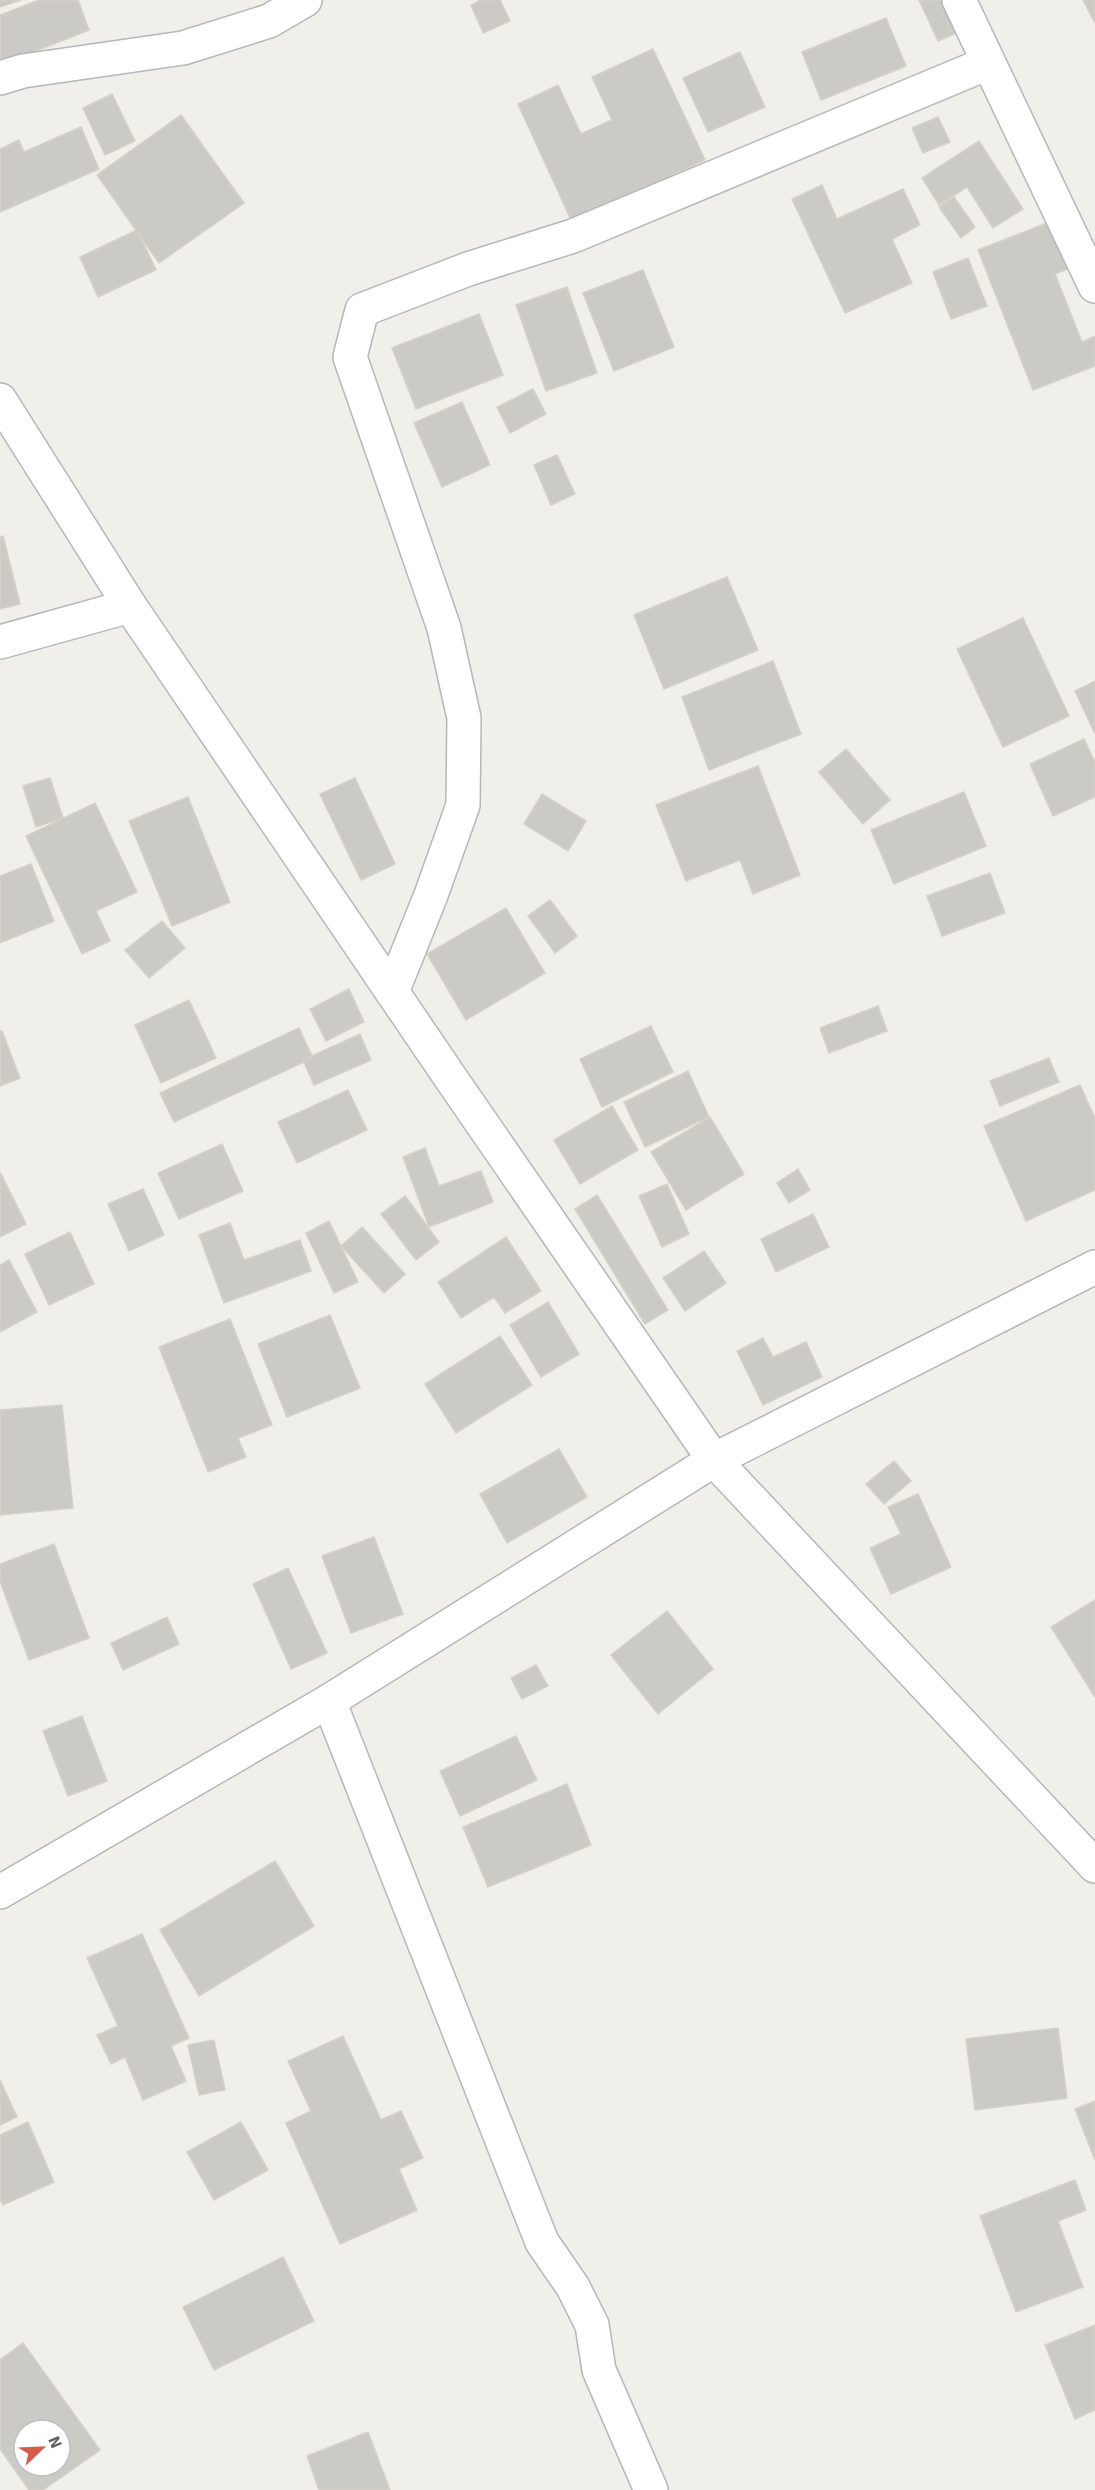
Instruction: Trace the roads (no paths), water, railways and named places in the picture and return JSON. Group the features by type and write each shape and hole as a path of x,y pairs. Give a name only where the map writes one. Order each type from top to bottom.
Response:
{"street":[{"path":"0,78 23,71 183,48 269,21 305,0"},
{"path":"959,0 1095,285"},
{"path":"392,992 431,896 463,805 464,718 444,628 350,357 362,310 468,269 573,236 988,63"},
{"path":"0,400 130,606 714,1460 1095,1866"},
{"path":"0,642 130,606"},
{"path":"0,1892 329,1701 714,1460 1095,1267"},
{"path":"329,1701 542,2242 573,2287 592,2325 599,2370 651,2490"}]}
